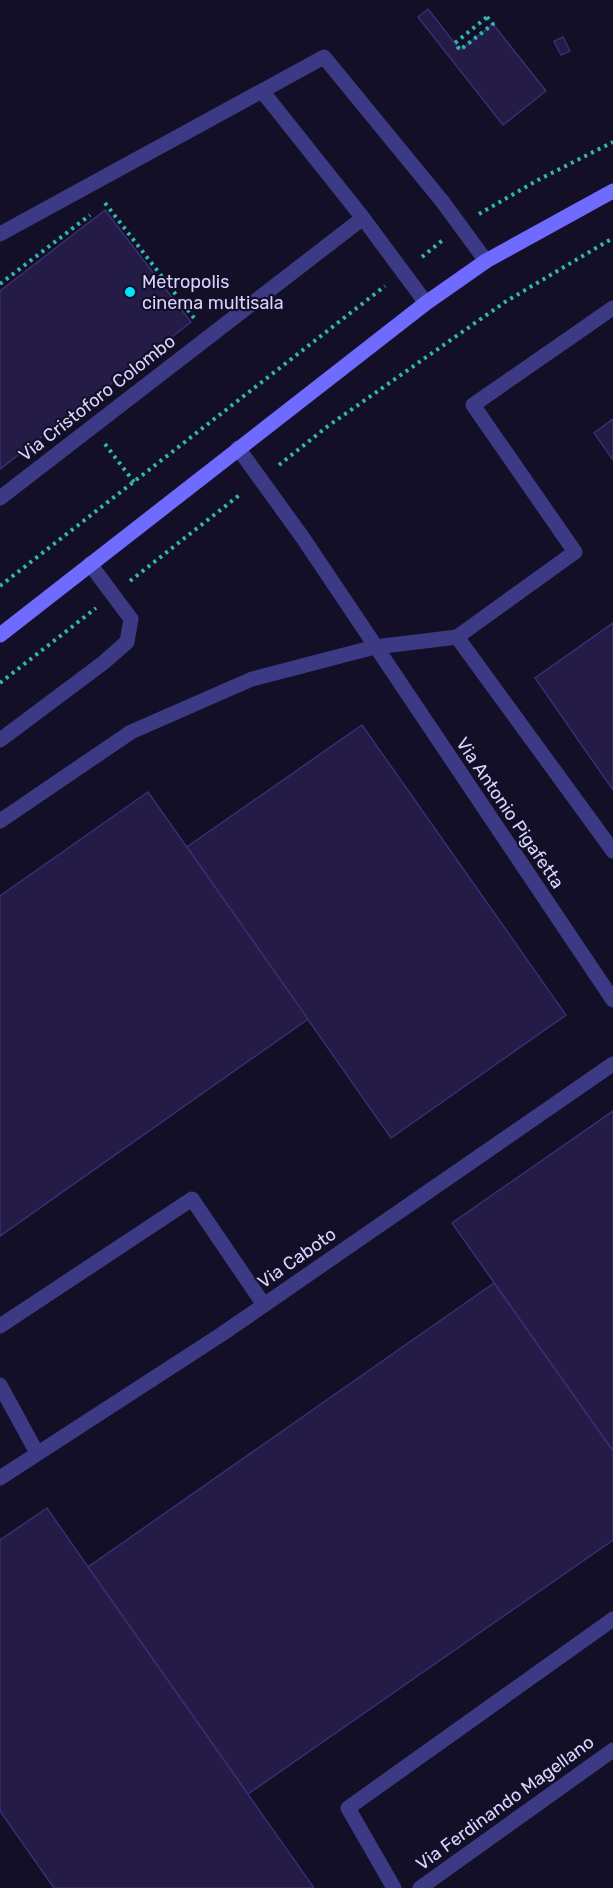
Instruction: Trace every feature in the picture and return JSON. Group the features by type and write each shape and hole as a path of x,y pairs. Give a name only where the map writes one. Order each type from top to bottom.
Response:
{"main road":[{"path":"0,634 426,303 486,261 613,191"}],"street":[{"path":"0,234 324,57 442,201 486,261"},
{"path":"262,91 363,218 426,303"},
{"name":"Via Cristoforo Colombo","path":"0,498 363,218"},
{"path":"0,821 131,732 252,679 375,647 457,637 575,552 473,405 613,308"},
{"name":"Via Antonio Pigafetta","path":"238,448 303,538 613,1000"},
{"path":"0,740 103,663 127,642 131,619 90,564"},
{"path":"457,637 613,851"},
{"name":"Via Caboto","path":"0,1478 264,1305 613,1064"},
{"path":"0,1326 192,1199 264,1305"},
{"path":"0,1385 37,1453"},
{"path":"394,1888 348,1808 613,1619"},
{"name":"Via Ferdinando Magellano","path":"420,1888 613,1750"}],"path":[{"path":"487,17 493,24 460,50 455,43 487,17"},
{"path":"0,586 403,273 460,225 538,180 613,142"},
{"path":"0,284 105,203 199,326"},
{"path":"0,683 327,426 504,302 613,238"},
{"path":"114,456 134,482"}],"building":[{"path":"428,9 460,50 493,24 546,91 503,125 418,17"},
{"path":"563,37 570,51 561,55 554,41"},
{"path":"105,210 191,322 0,469 0,291"},
{"path":"613,419 613,460 594,433"},
{"path":"613,623 613,790 535,678"},
{"path":"362,725 566,1015 391,1138 187,847"},
{"path":"148,792 308,1019 0,1236 0,896"},
{"path":"613,1111 613,1451 452,1223"},
{"path":"494,1283 613,1451 613,1540 248,1794 88,1567"},
{"path":"47,1508 314,1888 54,1888 0,1811 0,1540"}],"place":[{"name":"Metropolis cinema multisala","path":"130,292"}]}
